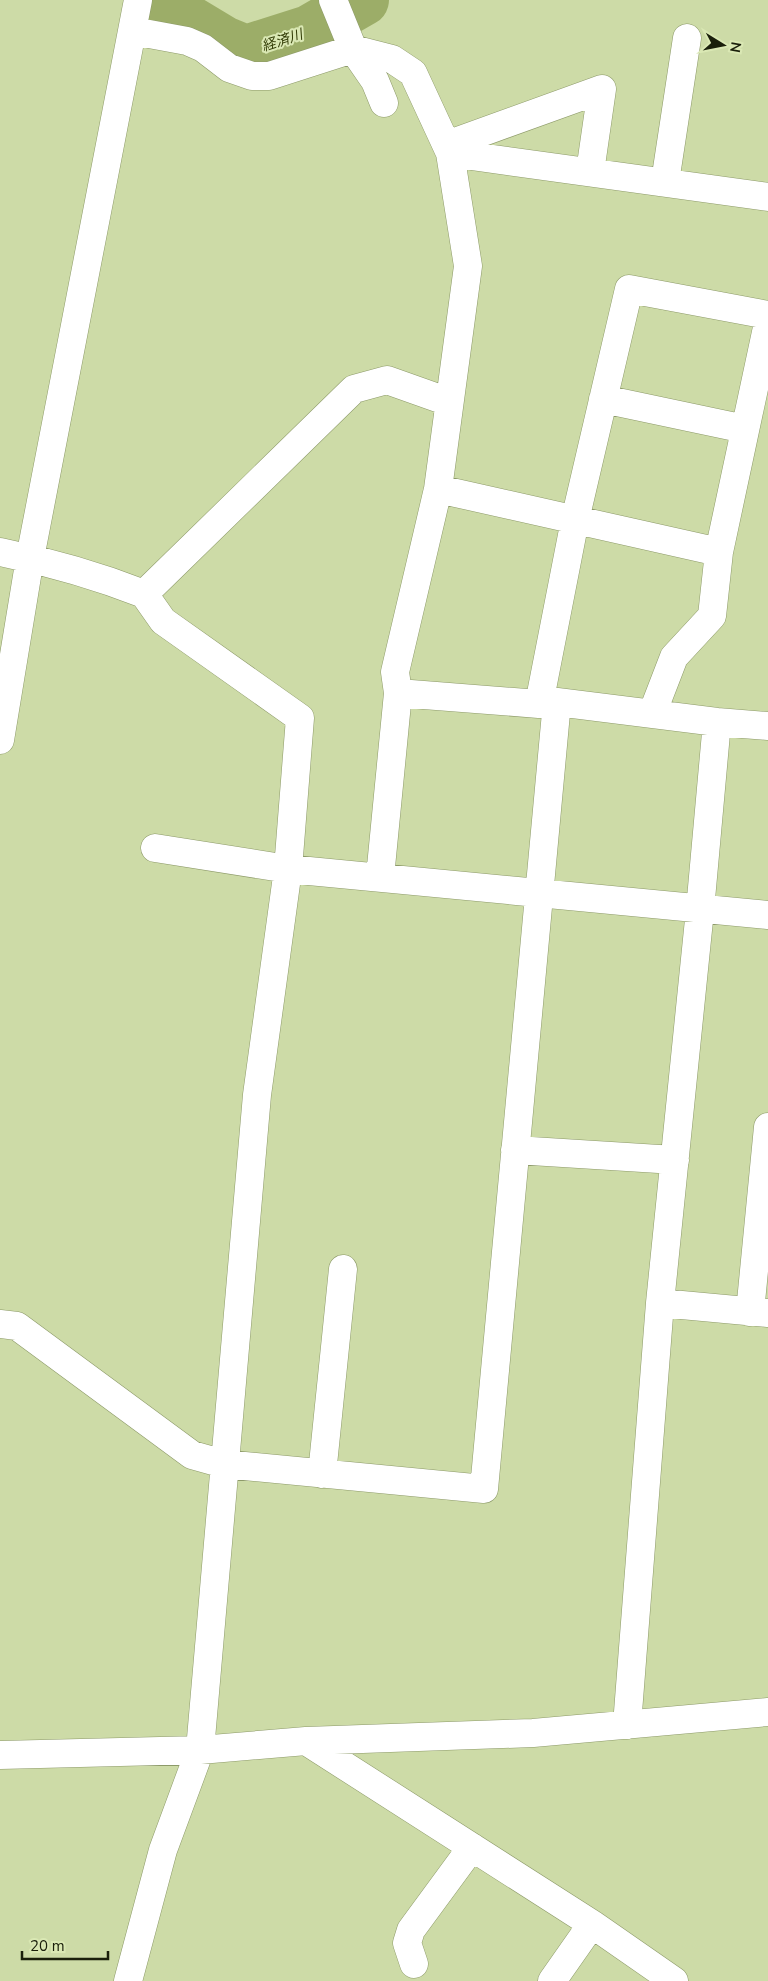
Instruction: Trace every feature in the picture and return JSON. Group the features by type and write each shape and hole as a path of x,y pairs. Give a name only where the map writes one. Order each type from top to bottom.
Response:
{"street":[{"path":"0,740 30,558 138,0"},
{"path":"333,0 353,49 375,81 384,104"},
{"path":"133,31 187,41 203,48 229,68 252,76 269,76 353,49 392,59 413,73 448,150 468,266 438,489 395,672 398,693 380,877"},
{"path":"665,182 687,38"},
{"path":"448,150 602,90 590,172"},
{"path":"448,150 768,197"},
{"path":"0,1324 17,1326 192,1455 224,1464 484,1488 538,893 548,703 575,520 629,289 768,314"},
{"path":"652,714 674,657 712,616 719,552 768,323"},
{"path":"144,594 354,389 387,380 449,402"},
{"path":"603,399 745,429"},
{"path":"438,489 719,552"},
{"path":"0,552 30,558 113,582 144,594 162,621 300,718 288,869 257,1095 200,1750 163,1850 128,1981"},
{"path":"398,693 548,703 768,726"},
{"path":"627,1725 660,1303 717,722"},
{"path":"155,848 288,869 700,910 768,915"},
{"path":"660,1303 759,1312 768,1127"},
{"path":"515,1150 675,1160"},
{"path":"322,1474 343,1269"},
{"path":"0,1755 200,1750 306,1741 533,1733 768,1712"},
{"path":"306,1741 592,1924 674,1981"},
{"path":"414,1964 407,1943 411,1930 472,1847"},
{"path":"552,1981 592,1924"}],"waterway":[{"name":"経済川","path":"174,12 224,42 246,51 309,31 363,0"}]}
